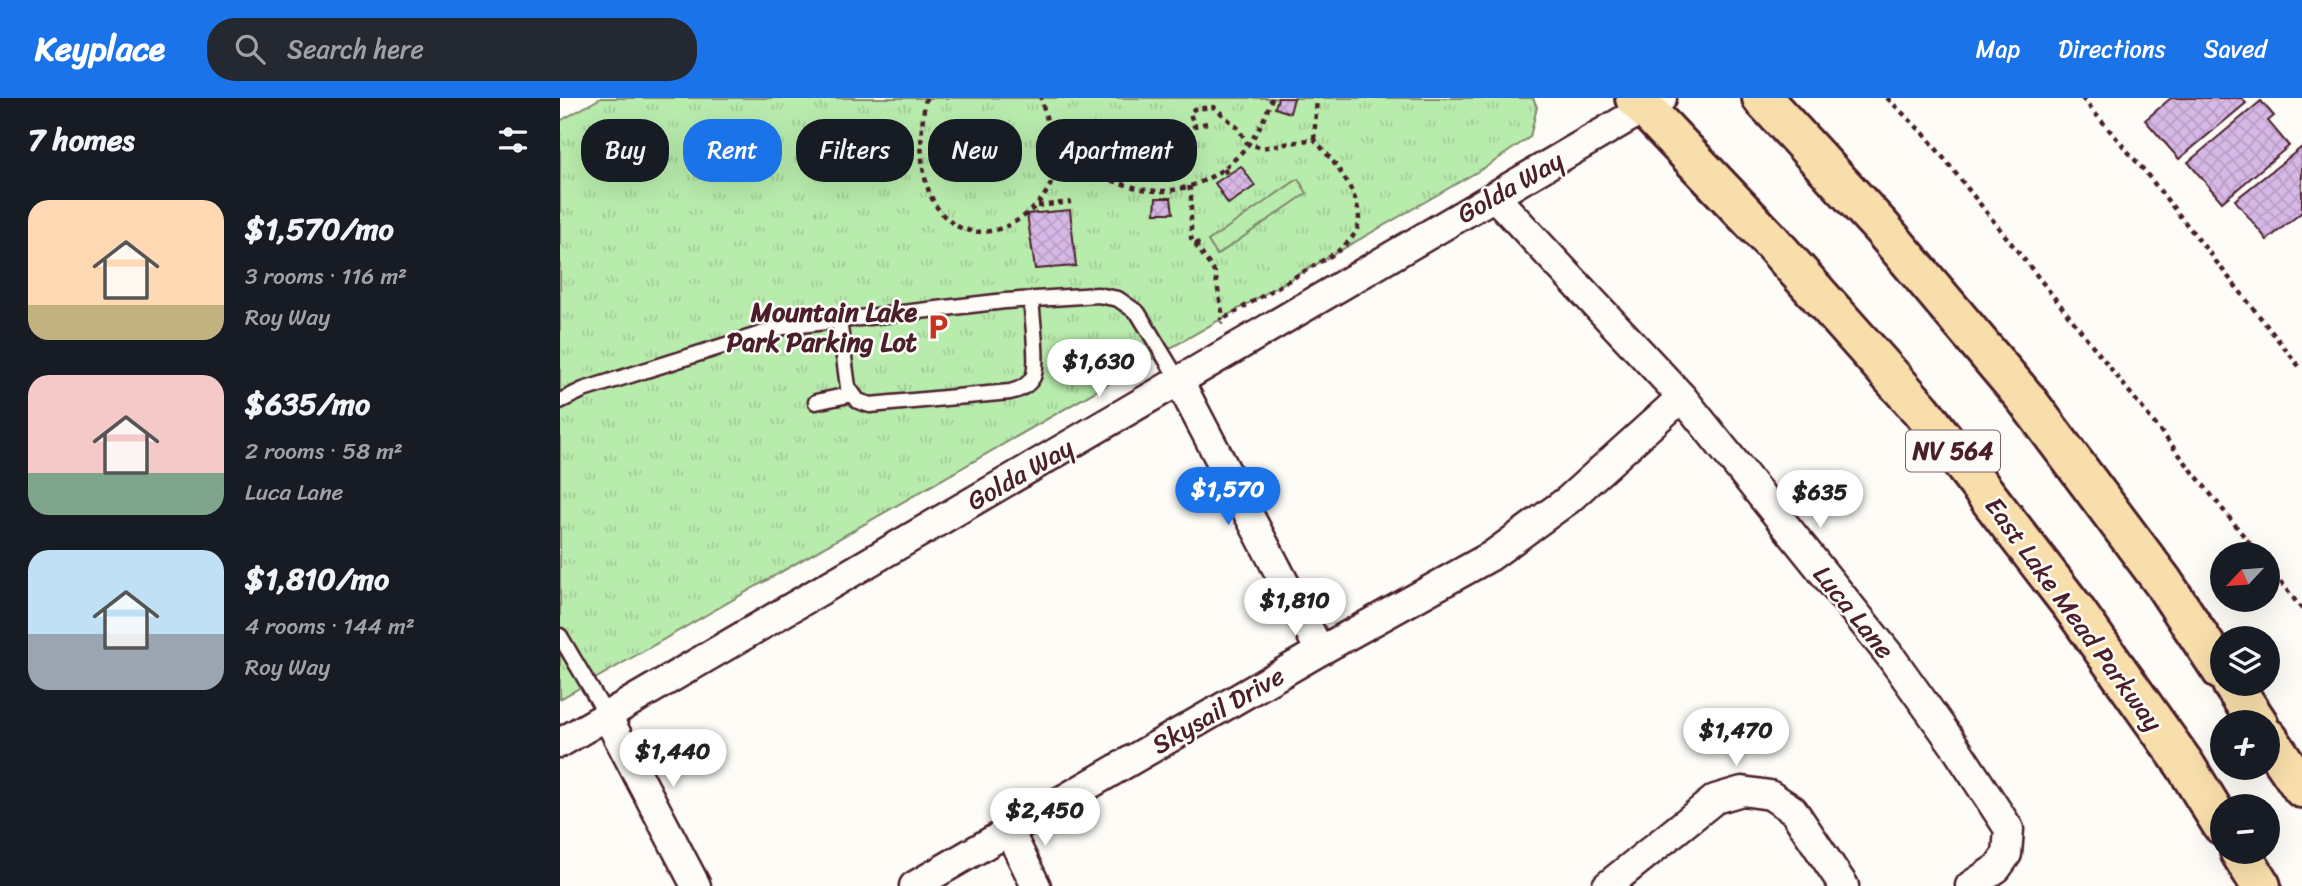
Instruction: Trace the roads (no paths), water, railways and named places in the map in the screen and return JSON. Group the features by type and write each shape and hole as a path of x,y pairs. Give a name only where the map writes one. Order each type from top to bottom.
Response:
{"main road":[{"path":"1762,98 1881,227 2026,399 2163,582 2210,653"},
{"name":"East Lake Mead Parkway","path":"1648,101 1922,411 2072,606 2185,765 2210,806"},
{"path":"2280,756 2302,788"},
{"path":"2247,864 2261,886"}],"street":[{"name":"Golda Way","path":"560,743 1494,196 1648,101"},
{"name":"Luca Lane","path":"1494,196 1682,397 1891,657 1954,745 2009,829 2007,854 1997,868 1970,886"},
{"path":"1179,381 1320,651"},
{"name":"Skysail Drive","path":"914,886 1320,651 1491,556 1568,500 1682,397"},
{"path":"607,716 696,886"},
{"path":"1607,886 1716,799 1742,791 1770,795 1793,810 1844,886"},
{"path":"1009,831 1036,886"}],"lane":[{"path":"560,401 583,390 783,327 1031,299 1098,295 1118,299 1138,313 1179,381"},
{"path":"839,320 848,387 858,401 870,405 1010,393 1022,389 1032,379 1036,368 1031,299"},
{"path":"816,402 853,394"},
{"path":"560,636 607,716"}],"place":[{"name":"Mountain Lake Park Parking Lot","path":"938,327"}]}
